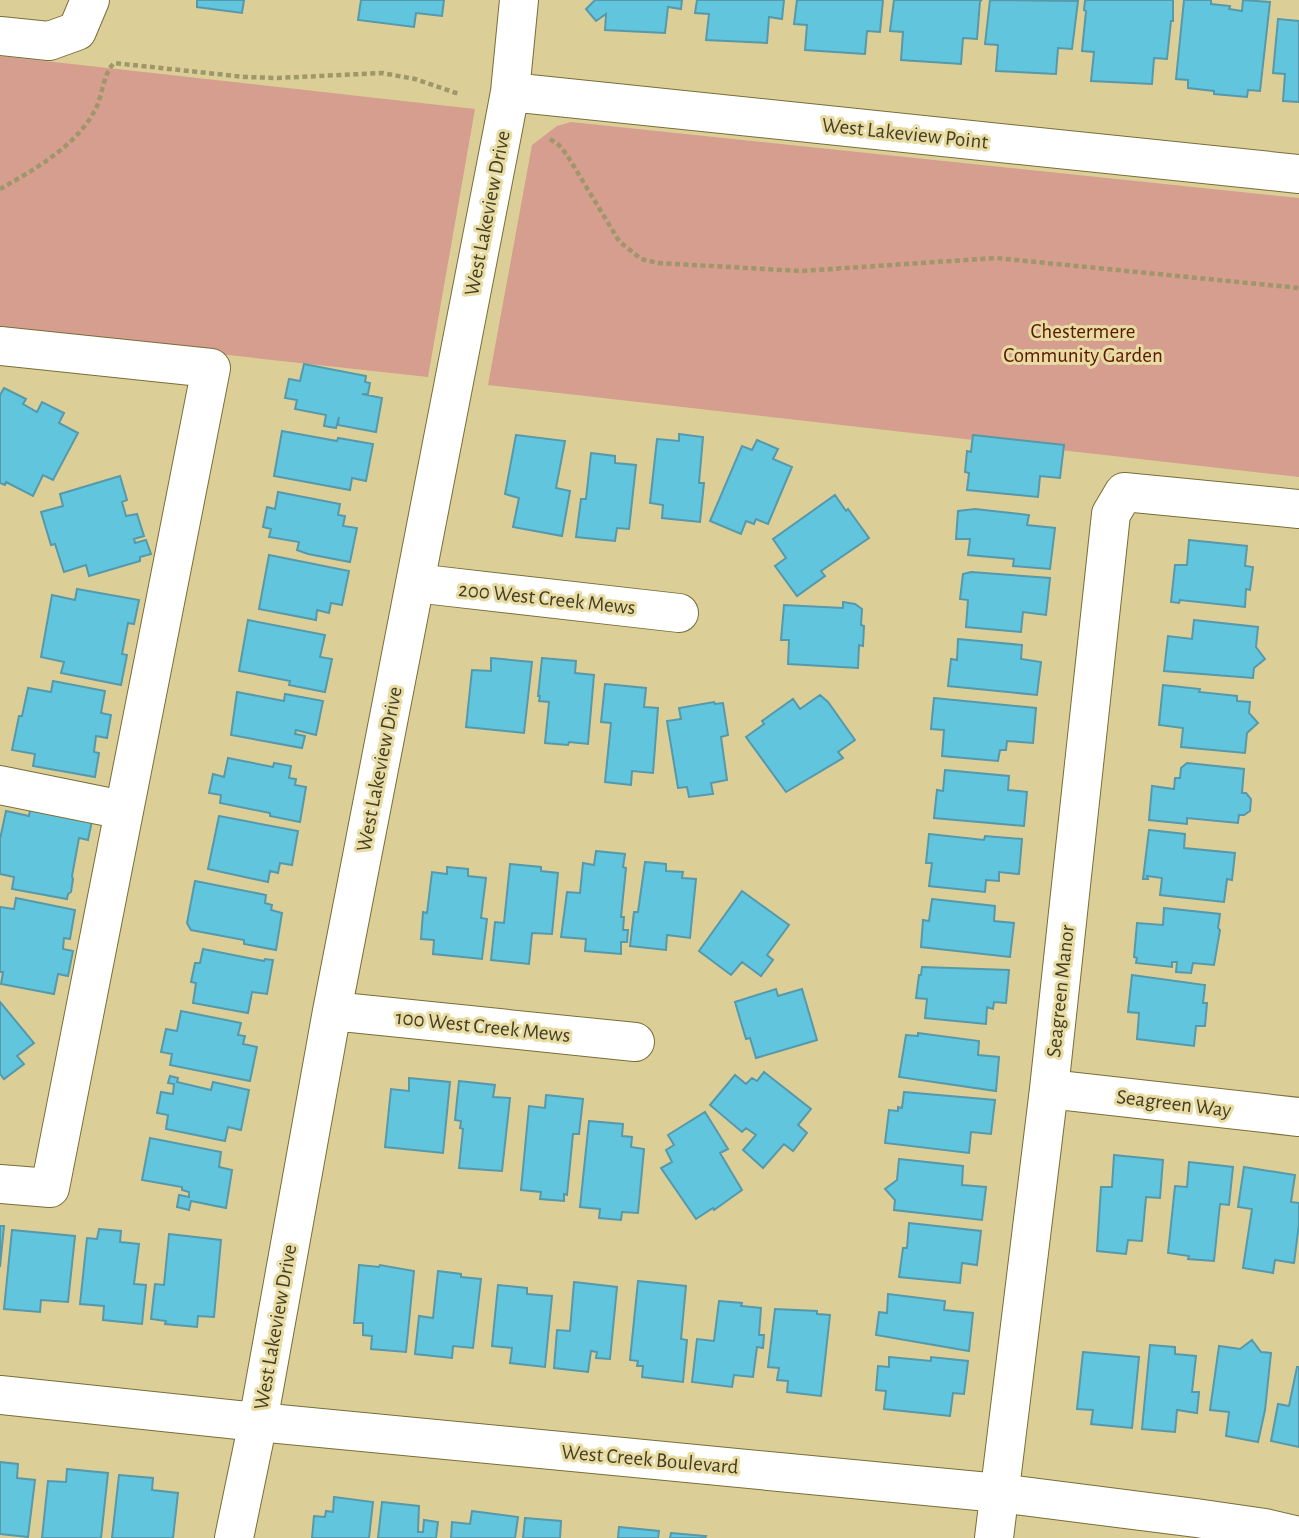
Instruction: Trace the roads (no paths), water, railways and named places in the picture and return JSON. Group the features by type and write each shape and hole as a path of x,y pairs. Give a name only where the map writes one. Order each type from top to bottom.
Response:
{"street":[{"path":"0,36 49,41 76,32 90,0"},
{"name":"West Lakeview Drive","path":"234,1538 258,1422 332,1011 510,92 519,0"},
{"name":"West Lakeview Point","path":"510,92 1299,174"},
{"path":"0,346 211,368 50,1188 0,1184"},
{"name":"Seagreen Manor","path":"994,1538 1049,1089 1111,514 1124,492 1299,509"},
{"name":"200 West Creek Mews","path":"415,583 679,613"},
{"path":"0,785 123,810"},
{"name":"100 West Creek Mews","path":"332,1011 635,1042"},
{"name":"Seagreen Way","path":"1049,1089 1299,1117"},
{"name":"West Creek Boulevard","path":"0,1395 999,1493 1196,1517 1299,1536"}],"park label":[{"name":"Chestermere Community Garden","path":"1083,343"}]}
